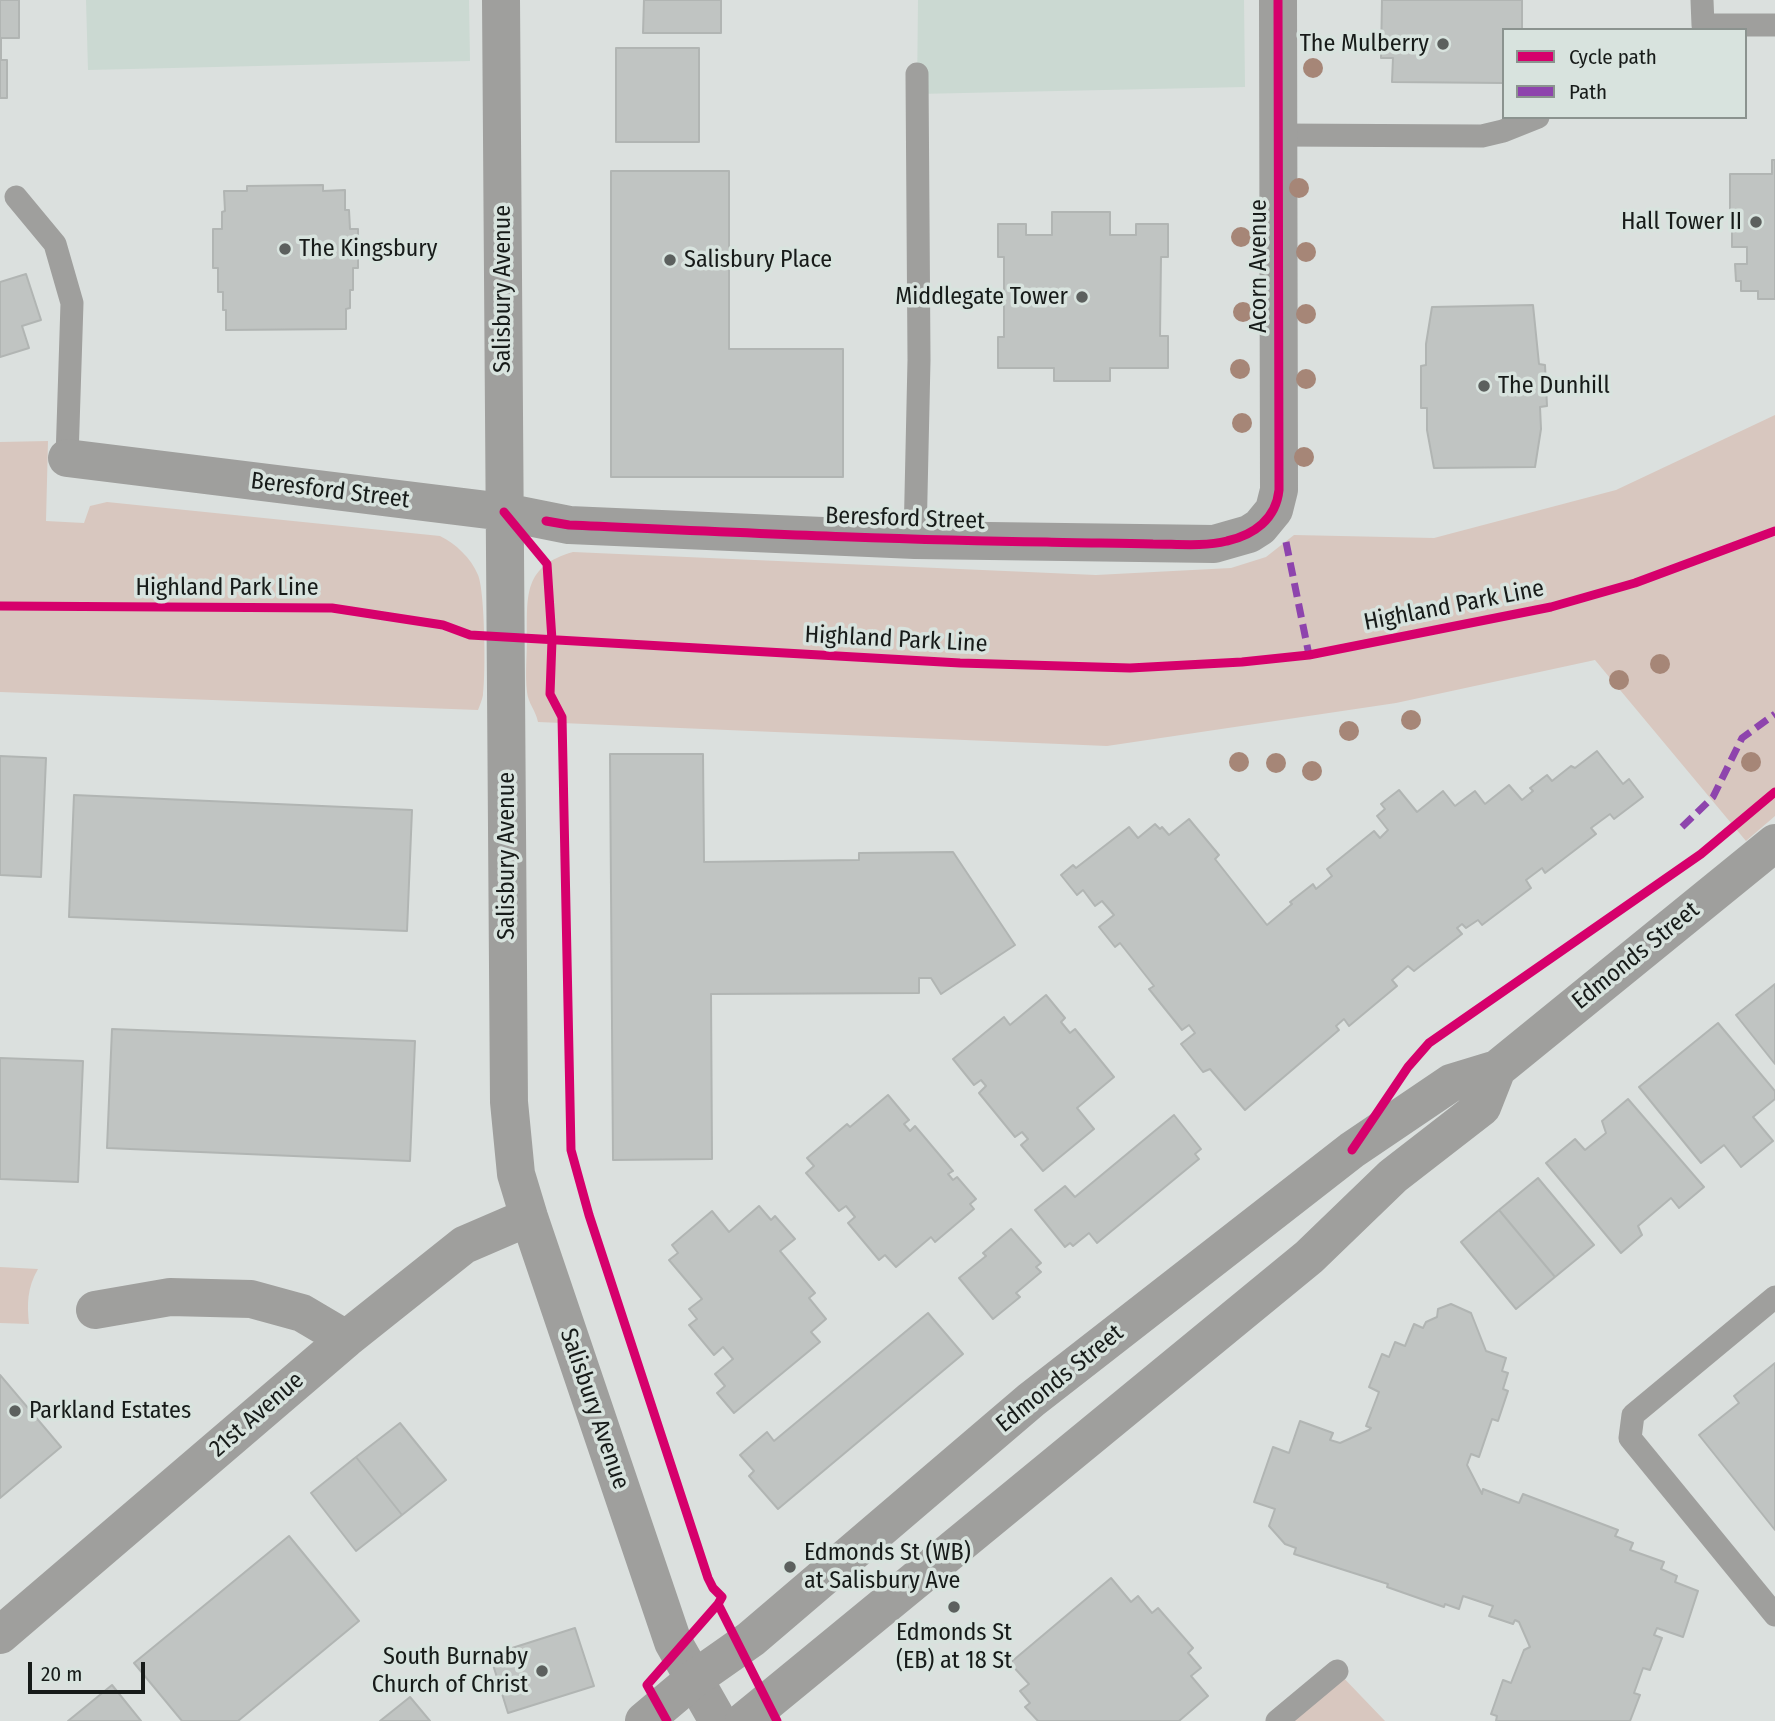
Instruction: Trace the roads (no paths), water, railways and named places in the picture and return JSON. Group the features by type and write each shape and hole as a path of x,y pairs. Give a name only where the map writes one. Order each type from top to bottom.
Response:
{"street":[{"name":"Salisbury Avenue","path":"501,0 509,1102 516,1174 673,1642 718,1721"},
{"name":"Acorn Avenue","path":"1260,527 1274,510 1279,490 1278,0"},
{"name":"Beresford Street","path":"67,458 504,512 569,525 915,540 1214,544 1250,534 1260,527"},
{"name":"Edmonds Street","path":"644,1721 694,1679 757,1634 1031,1400 1352,1150 1451,1083 1497,1069 1775,843"},
{"name":"Edmonds Street","path":"744,1721 1308,1257 1393,1176 1482,1107 1497,1069"},
{"name":"21st Avenue","path":"0,1635 346,1339 464,1245 529,1217"},
{"path":"94,1310 170,1297 251,1299 302,1313 346,1339"}],"lane":[{"path":"1702,0 1703,25 1775,25"},
{"path":"915,540 919,360 917,74"},
{"path":"1278,135 1482,136 1533,119"},
{"path":"16,197 55,244 72,303 67,458"},
{"path":"1775,1297 1633,1415 1630,1438 1775,1615"},
{"path":"1277,1721 1337,1671"}],"place":[{"name":"The Mulberry","path":"1443,44"},
{"name":"Hall Tower II","path":"1756,222"},
{"name":"The Kingsbury","path":"285,249"},
{"name":"Salisbury Place","path":"670,260"},
{"name":"Middlegate Tower","path":"1082,297"},
{"name":"The Dunhill","path":"1484,386"},
{"name":"Parkland Estates","path":"15,1411"},
{"name":"Edmonds St (WB) at Salisbury Ave","path":"790,1567"},
{"name":"Edmonds St (EB) at 18 St","path":"954,1607"},
{"name":"South Burnaby Church of Christ","path":"542,1671"}]}
